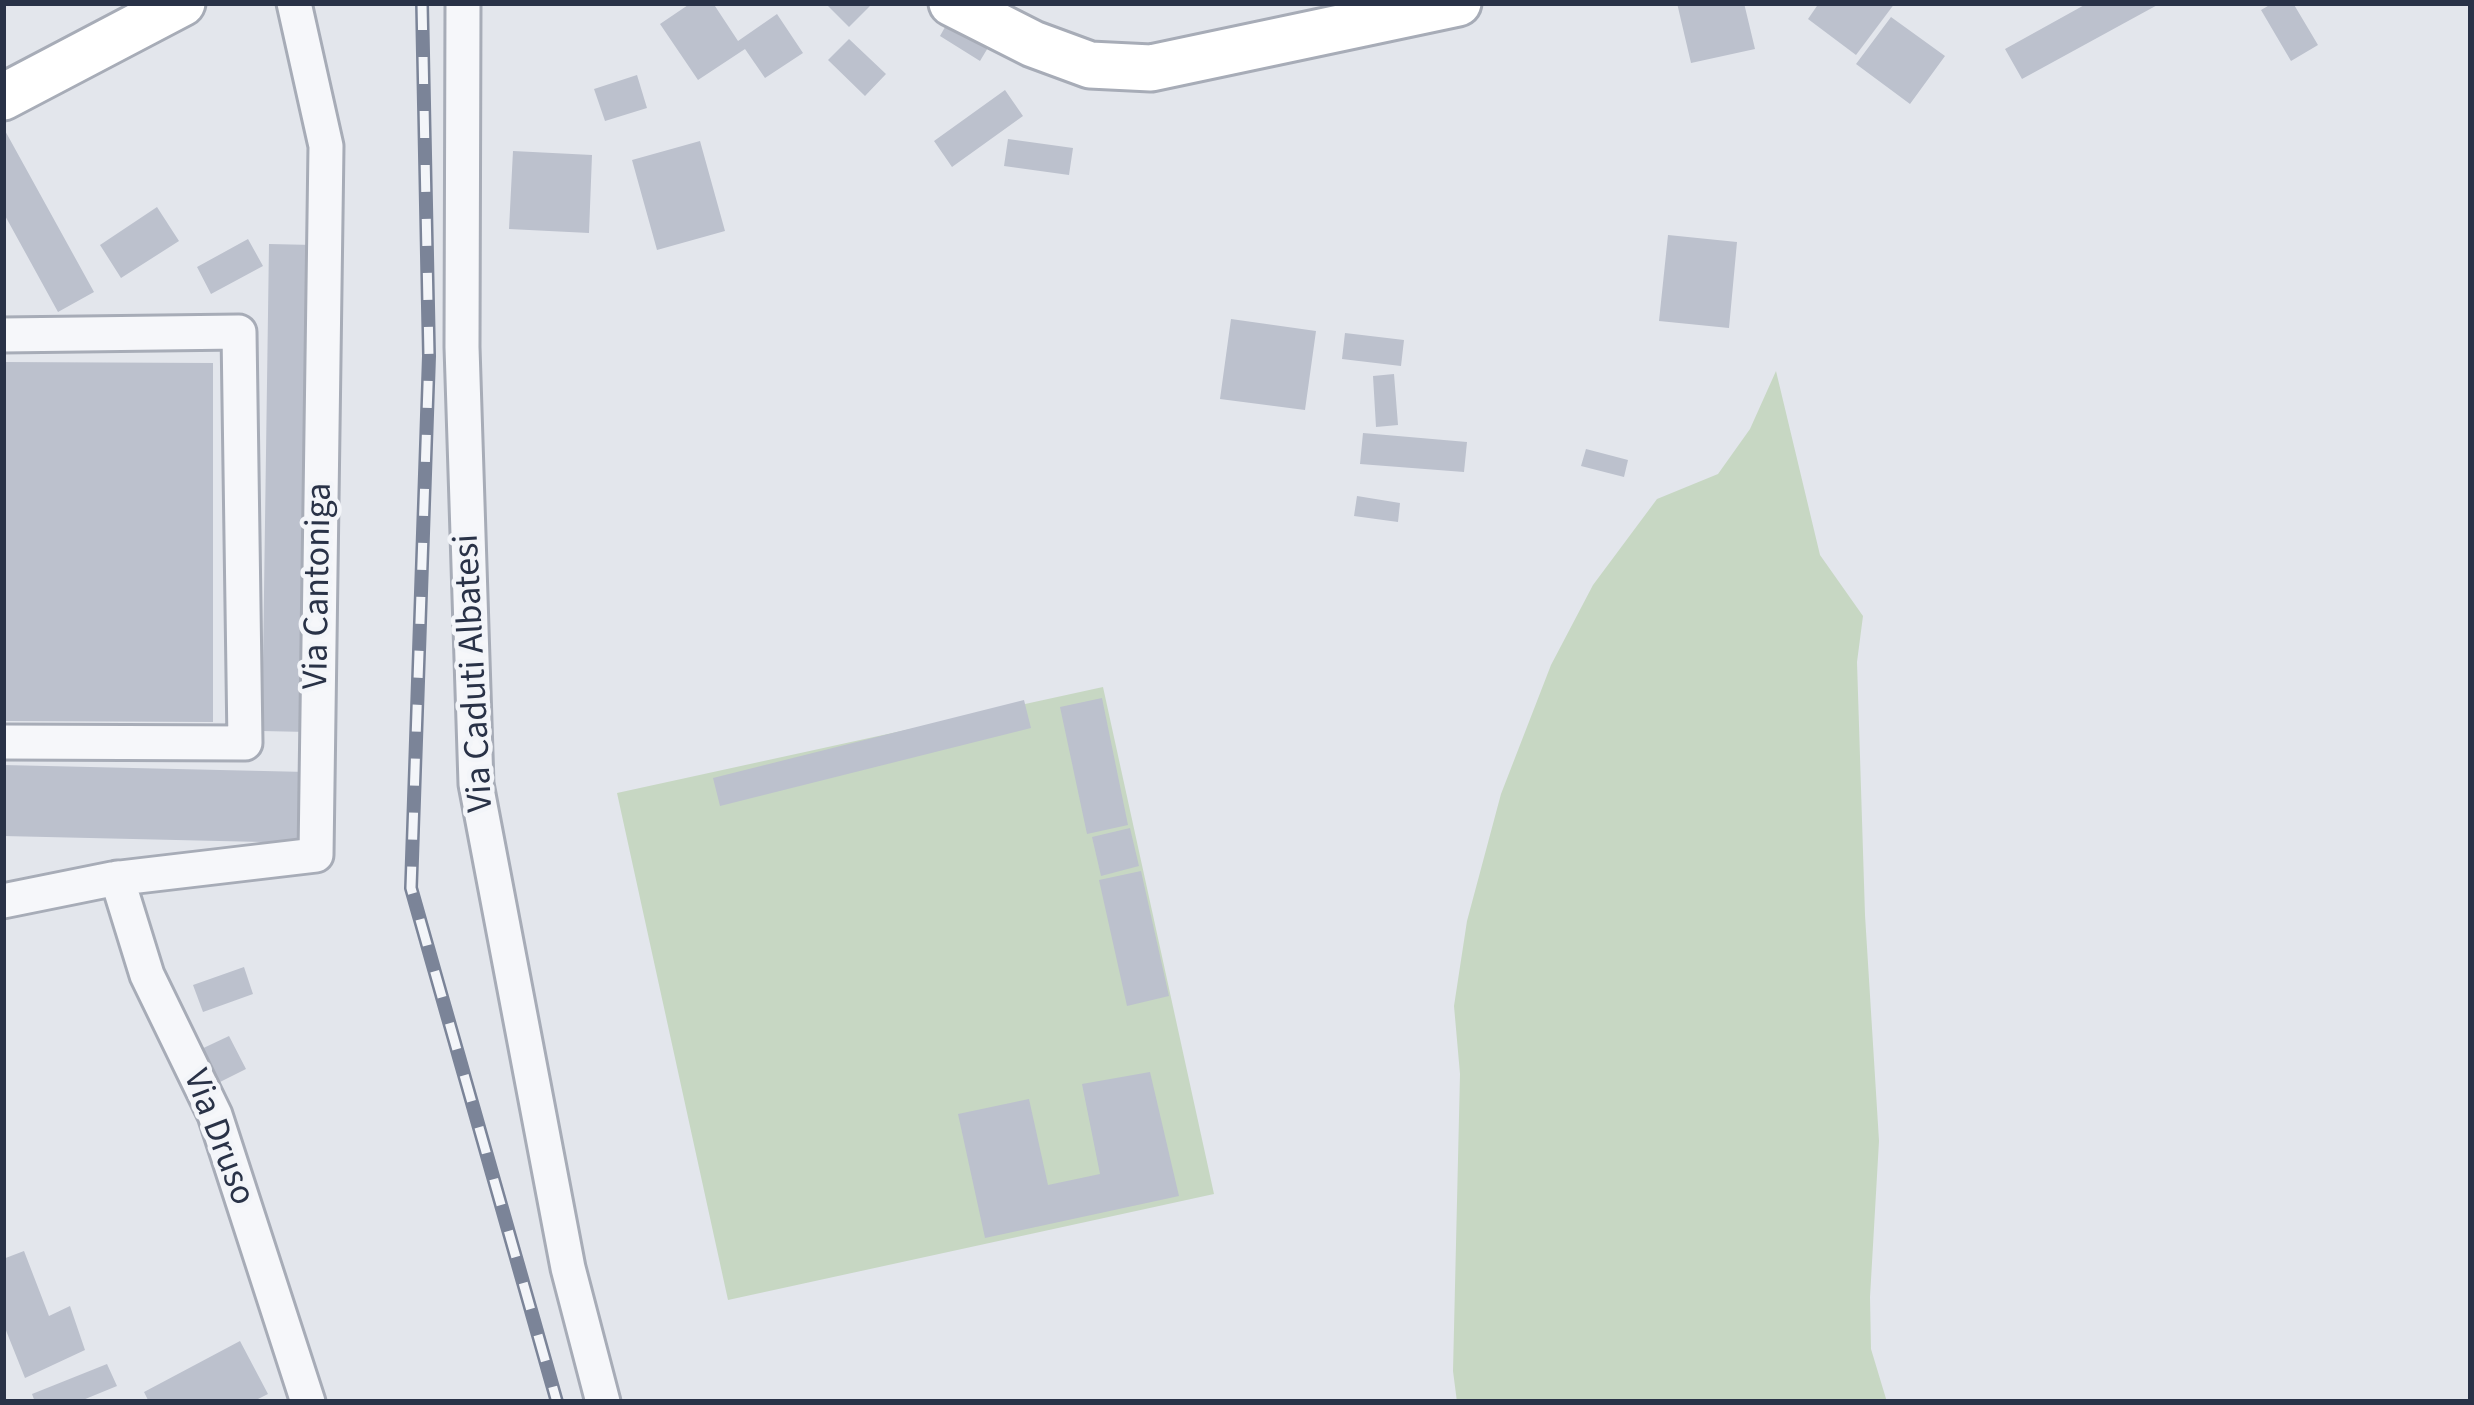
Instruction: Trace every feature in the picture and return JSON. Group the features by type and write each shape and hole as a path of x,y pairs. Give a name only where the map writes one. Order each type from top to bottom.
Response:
{"street":[{"path":"3,98 182,3"},
{"name":"Via Cantoniga","path":"3,901 117,878 316,855 326,146 294,3"},
{"name":"Via Caduti Albatesi","path":"464,3 462,347 476,784 568,1268 603,1402"},
{"path":"952,3 1033,44 1090,65 1151,68 1458,3"},
{"path":"3,335 239,332 245,743 3,742"},
{"name":"Via Druso","path":"117,878 147,975 214,1115 308,1402"}],"green space":[{"path":"1776,371 1820,555 1863,616 1857,662 1865,915 1879,1141 1871,1349 1887,1402 1457,1402 1453,1371 1460,1074 1454,1006 1467,921 1501,794 1551,665 1593,585 1657,499 1718,474 1750,429"},
{"path":"1103,687 1214,1194 728,1300 617,793"}],"building":[{"path":"691,3 713,3 738,41 777,14 803,53 765,78 745,49 698,80 660,24"},
{"path":"825,3 873,3 849,27"},
{"path":"1677,3 1744,3 1755,49 1691,63"},
{"path":"1819,3 1895,3 1856,55 1808,19"},
{"path":"2088,3 2161,3 2022,79 2005,49"},
{"path":"2273,3 2293,3 2318,45 2291,61 2261,10"},
{"path":"1891,17 1945,56 1910,104 1856,64"},
{"path":"949,20 989,46 980,61 940,36"},
{"path":"849,39 886,74 865,96 828,60"},
{"path":"637,75 647,108 605,121 594,89"},
{"path":"1005,90 1023,116 952,167 934,141"},
{"path":"3,127 94,292 58,312 3,212"},
{"path":"1008,139 1073,148 1069,175 1004,166"},
{"path":"700,141 725,231 657,250 632,160"},
{"path":"513,151 592,155 589,233 509,229"},
{"path":"157,207 179,241 121,278 100,245"},
{"path":"1668,235 1737,242 1729,328 1659,321"},
{"path":"248,239 263,266 211,294 197,267"},
{"path":"269,244 314,245 308,732 262,731"},
{"path":"1231,319 1316,331 1305,410 1220,399"},
{"path":"1345,333 1404,340 1401,366 1342,359"},
{"path":"3,362 213,363 213,722 3,721"},
{"path":"1394,374 1398,425 1376,427 1373,376"},
{"path":"1363,433 1467,442 1464,472 1360,464"},
{"path":"1586,449 1628,460 1624,477 1581,466"},
{"path":"1357,496 1400,503 1398,522 1354,516"},
{"path":"1102,698 1128,825 1087,834 1060,707"},
{"path":"1024,700 1031,728 720,806 713,778"},
{"path":"3,765 307,772 306,843 3,836"},
{"path":"1130,828 1139,866 1101,876 1092,837"},
{"path":"1141,871 1169,996 1127,1006 1099,880"},
{"path":"244,967 253,994 203,1012 193,985"},
{"path":"229,1036 246,1069 212,1086 195,1052"},
{"path":"1150,1072 1179,1196 985,1238 958,1114 1029,1099 1048,1185 1100,1174 1082,1084"},
{"path":"24,1251 49,1316 70,1306 85,1350 25,1378 3,1323 3,1259"},
{"path":"240,1341 268,1394 252,1402 149,1402 144,1392"},
{"path":"107,1364 117,1386 78,1402 35,1402 32,1394"}],"railway":[{"path":"422,3 429,356 411,888 557,1402"}]}
